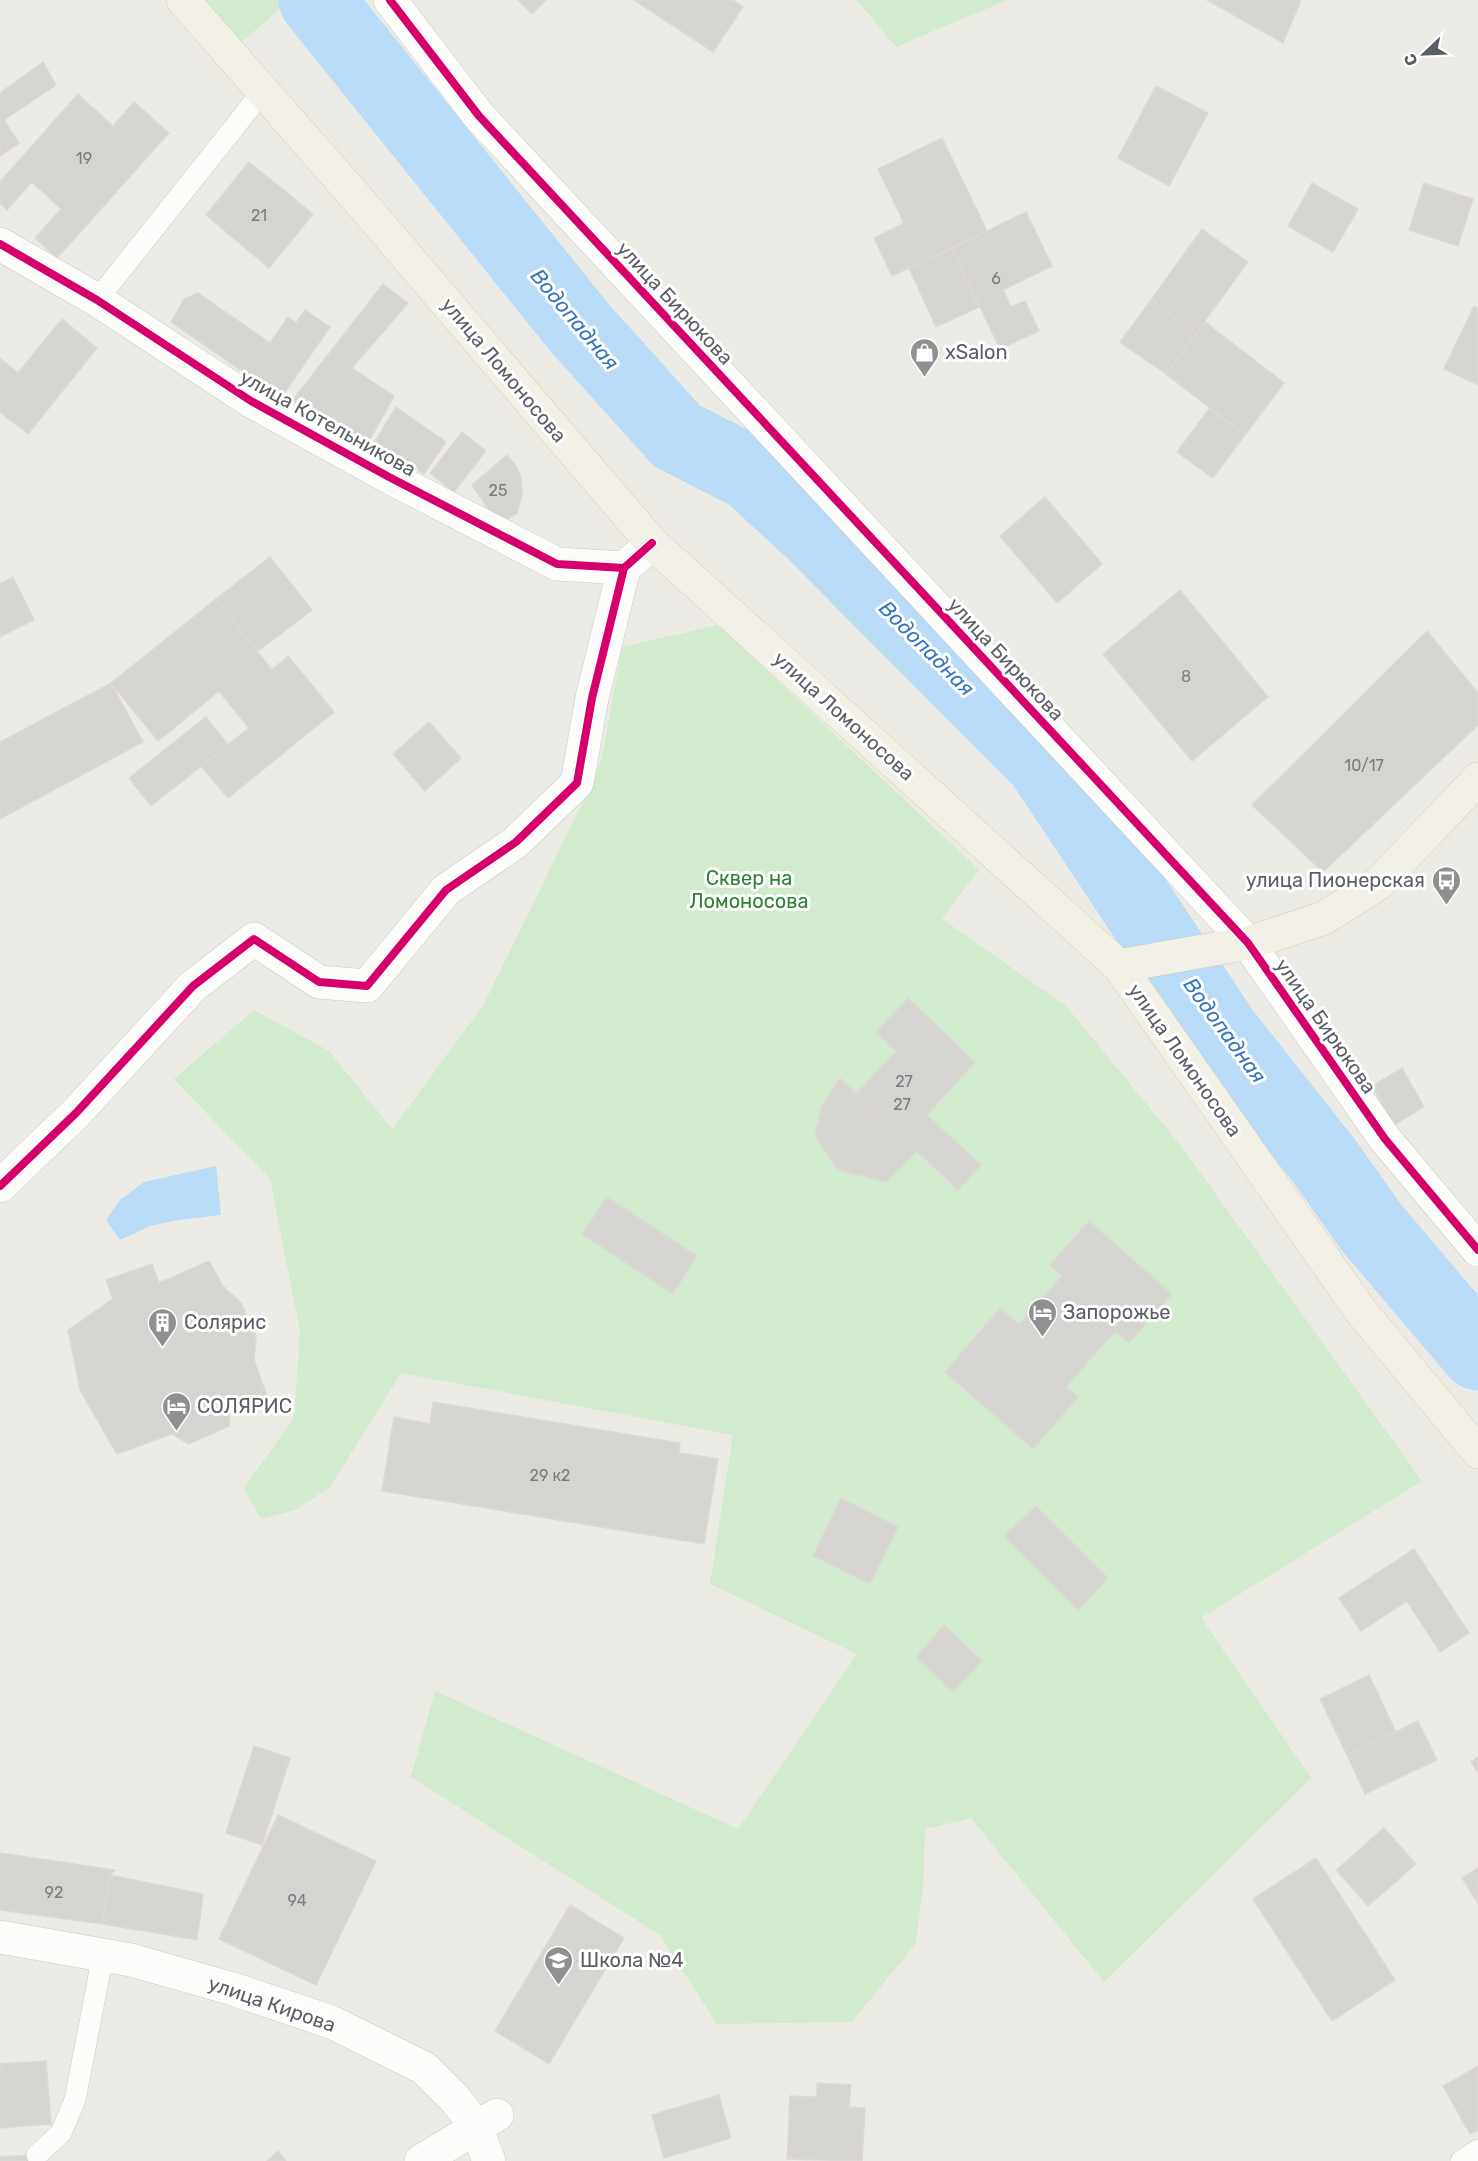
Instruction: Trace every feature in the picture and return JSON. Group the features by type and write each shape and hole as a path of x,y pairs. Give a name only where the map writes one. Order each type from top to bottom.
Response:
{"main road":[{"name":"улица Ломоносова","path":"183,0 652,543 1119,966 1360,1310 1478,1452"},
{"path":"1119,966 1248,943 1323,918 1378,884 1478,779"}],"street":[{"name":"улица Бирюкова","path":"390,0 478,116 1248,943 1385,1139 1478,1250"},
{"name":"улица Котельникова","path":"0,244 97,300 250,401 388,477 557,564 624,568"},
{"path":"0,1186 76,1113 193,986 254,939 319,982 368,986 446,890 516,842 577,783 592,698 624,568 652,543"},
{"name":"улица Кирова","path":"0,1937 131,1960 233,1989 331,2022 424,2068 455,2099 487,2120 489,2161"},
{"path":"422,2161 487,2120"}],"lane":[{"path":"97,300 263,91"},
{"path":"37,2155 61,2133 75,2100 103,1955"},
{"path":"1461,2161 1478,2150"}],"green space":[{"path":"183,0 290,0 229,53"},
{"path":"857,0 1007,0 896,47"},
{"name":"Сквер на Ломоносова","path":"718,625 979,870 942,919 1066,1006 1181,1146 1422,1481 1201,1618 1311,1778 1104,1982 971,1818 925,1829 923,1886 916,1943 852,2022 717,2024 660,1935 411,1777 435,1691 738,1829 857,1654 710,1584 733,1435 401,1373 330,1487 295,1510 261,1519 244,1488 294,1418 300,1331 270,1179 174,1079 254,1010 329,1051 392,1129 483,1006 591,786 602,758 622,647"}],"water":[{"path":"216,1166 221,1215 150,1226 120,1240 106,1220 120,1200 144,1182"}],"building":[{"path":"518,0 546,0 532,14"},
{"path":"634,0 733,0 743,7 713,52"},
{"path":"1207,0 1301,0 1283,43"},
{"path":"43,62 56,85 4,120 19,143 0,156 0,93"},
{"path":"1156,86 1208,113 1169,186 1118,158"},
{"path":"78,94 113,126 134,102 169,133 57,258 35,238 61,209 32,182 7,210 0,203 0,182"},
{"path":"942,138 987,231 892,276 874,238 904,223 878,169"},
{"path":"249,162 313,214 269,268 206,215"},
{"path":"1312,183 1358,209 1333,252 1288,226"},
{"path":"1424,183 1473,199 1458,246 1409,230"},
{"path":"1026,212 1052,266 1003,290 1011,307 1025,301 1039,331 1000,349 952,248"},
{"path":"1202,229 1248,262 1196,333 1151,300"},
{"path":"952,248 979,307 936,327 909,268"},
{"path":"383,284 408,303 352,368 394,396 367,445 292,401"},
{"path":"198,293 270,343 288,317 296,323 305,310 330,327 281,398 171,322 184,299"},
{"path":"1151,300 1196,333 1166,374 1120,342"},
{"path":"1474,306 1478,308 1478,385 1444,369"},
{"path":"62,319 97,348 28,434 0,412 0,358 18,373"},
{"path":"1205,322 1284,383 1245,435 1166,374"},
{"path":"396,407 446,442 424,474 375,441"},
{"path":"1209,409 1245,435 1213,478 1177,452"},
{"path":"462,432 486,451 454,492 430,473"},
{"path":"507,455 521,477 522,495 517,513 499,525 472,485"},
{"path":"1045,497 1102,564 1057,603 1000,536"},
{"path":"270,557 312,610 257,652 216,599"},
{"path":"13,577 34,620 0,637 0,584"},
{"path":"1180,590 1268,697 1192,761 1103,654"},
{"path":"216,599 272,670 288,656 334,712 228,798 201,766 249,728 219,691 158,741 111,683"},
{"path":"1427,631 1478,693 1478,725 1323,872 1252,805"},
{"path":"111,683 143,742 0,819 0,742"},
{"path":"206,717 228,745 151,806 129,778"},
{"path":"429,722 461,758 425,791 393,754"},
{"path":"908,998 975,1062 927,1115 981,1165 958,1190 856,1094 896,1051 876,1032"},
{"path":"1402,1068 1424,1107 1394,1125 1372,1086"},
{"path":"840,1078 917,1151 886,1182 838,1170 815,1136 822,1106"},
{"path":"607,1197 697,1256 673,1294 582,1234"},
{"name":"Запорожье","path":"1089,1221 1172,1294 1129,1343 1115,1331 1066,1387 1078,1397 1033,1449 945,1372 1000,1308 1019,1324 1062,1276 1050,1265"},
{"name":"Солярис","path":"209,1261 223,1286 241,1303 256,1336 254,1360 267,1396 230,1411 229,1426 189,1444 172,1434 117,1454 80,1390 68,1330 113,1299 106,1280 152,1264 159,1283"},
{"path":"433,1402 680,1443 679,1453 718,1459 704,1544 382,1491 394,1417 430,1424"},
{"path":"841,1498 898,1527 870,1584 813,1556"},
{"path":"1036,1506 1108,1578 1078,1610 1004,1536"},
{"path":"1414,1549 1469,1633 1440,1652 1407,1601 1361,1631 1339,1598"},
{"path":"944,1625 982,1661 953,1692 916,1657"},
{"path":"1369,1675 1396,1732 1347,1755 1320,1699"},
{"path":"1418,1721 1437,1760 1365,1794 1347,1755"},
{"path":"254,1746 290,1758 262,1845 226,1833"},
{"path":"1478,1757 1478,1773 1471,1762"},
{"path":"278,1815 376,1861 316,1985 219,1939"},
{"path":"1384,1828 1416,1864 1368,1906 1336,1870"},
{"path":"0,1853 115,1870 110,1875 102,1924 0,1910"},
{"path":"1316,1858 1395,1980 1332,2021 1253,1899"},
{"path":"1478,1868 1478,1903 1462,1878"},
{"path":"110,1875 203,1894 197,1940 102,1924"},
{"name":"Школа №4","path":"570,1905 624,1938 549,2064 495,2031"},
{"path":"46,2061 51,2124 0,2128 0,2064"},
{"path":"1478,2066 1478,2130 1470,2134 1443,2086"},
{"path":"817,2083 851,2085 849,2107 865,2108 862,2161 787,2159 790,2096 817,2097"},
{"path":"719,2095 731,2138 664,2158 652,2115"},
{"path":"278,2151 286,2161 267,2161"},
{"path":"29,2155 30,2161 0,2161 0,2157"}],"waterway":[{"name":"Водопадная","path":"316,0 579,327 677,436 750,473 812,530 1042,761 1223,1033 1325,1162 1371,1227 1478,1353"}],"cycle path":[{"path":"390,0 479,116 1248,943 1385,1139 1478,1250"},
{"path":"0,244 97,300 251,401 389,477 557,564 624,568 652,543"},
{"path":"0,1186 76,1113 193,986 254,939 319,982 367,986 446,890 516,842 577,783 592,698 624,568"}],"place":[{"name":"xSalon","path":"924,378"},
{"name":"улица Пионерская","path":"1446,906"},
{"name":"Запорожье","path":"1042,1338"},
{"name":"Солярис","path":"163,1348"},
{"name":"СОЛЯРИС","path":"176,1432"},
{"name":"Школа №4","path":"559,1986"}]}
